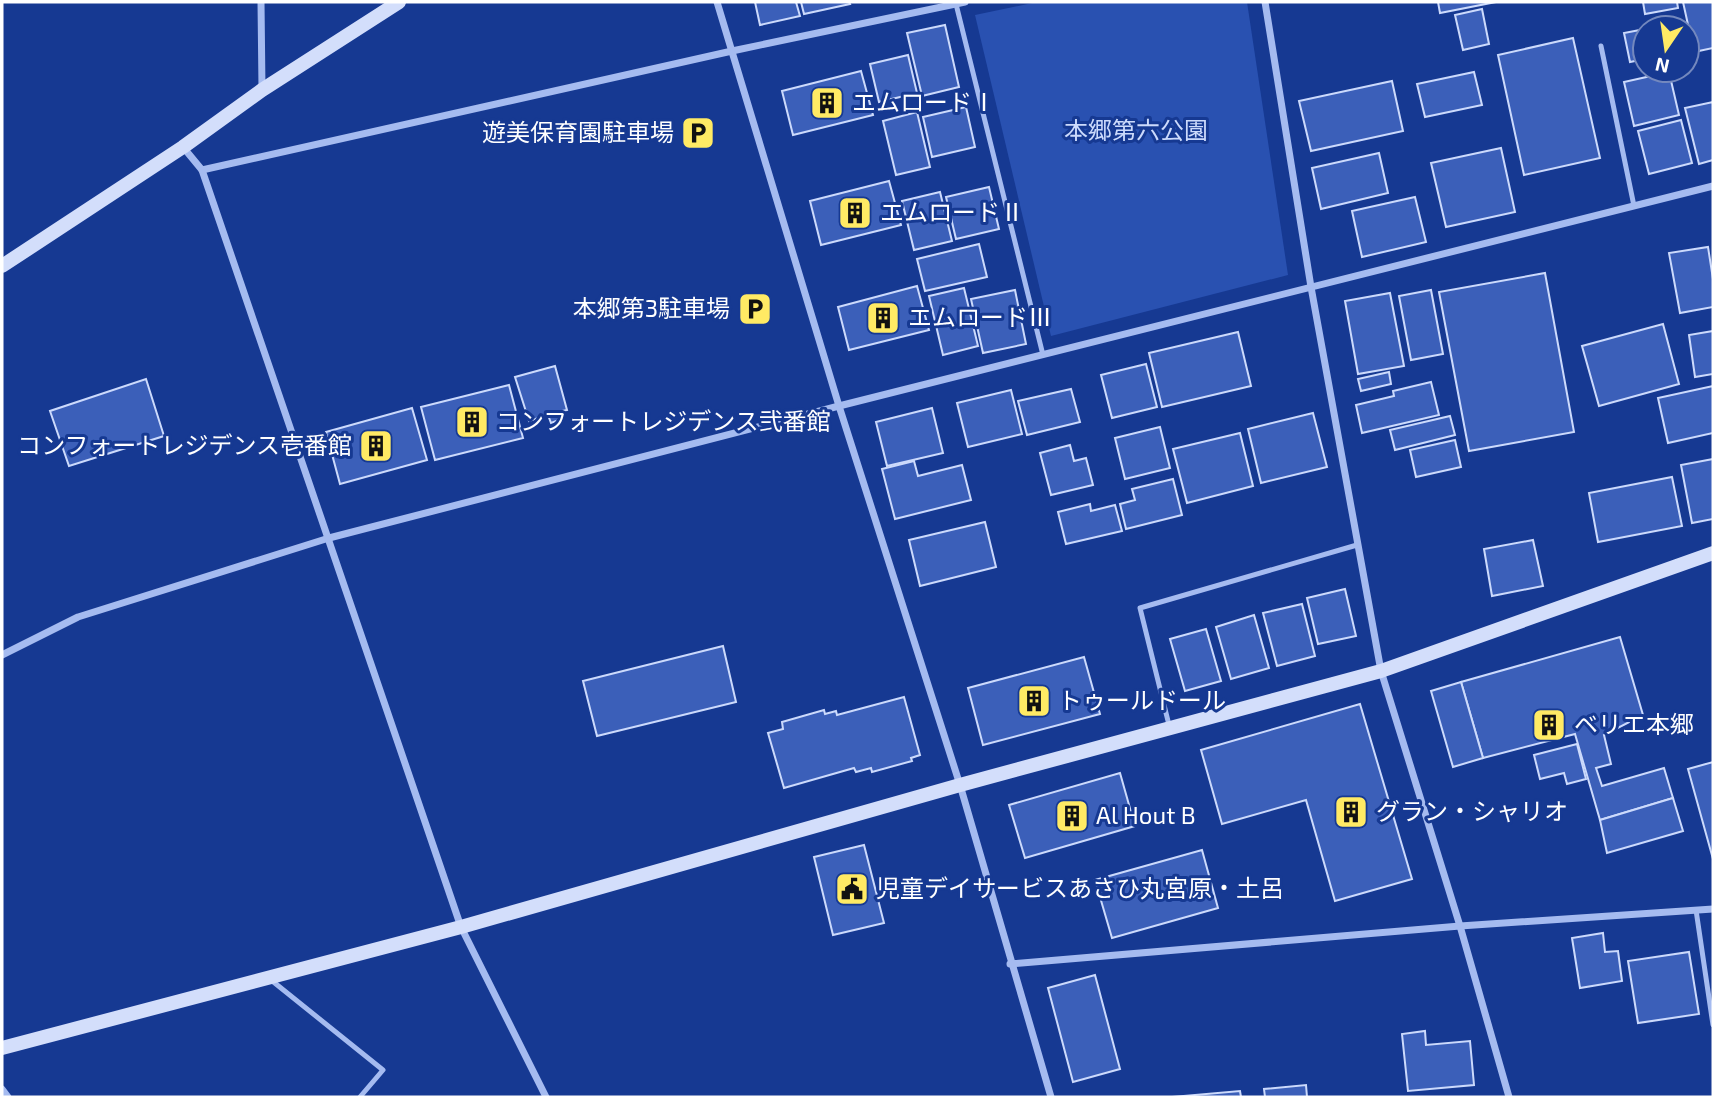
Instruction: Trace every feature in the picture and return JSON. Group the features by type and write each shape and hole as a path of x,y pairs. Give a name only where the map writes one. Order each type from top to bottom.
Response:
{"street":[{"path":"261,2 262,90"},
{"path":"2,266 183,147 262,90 399,2"},
{"path":"717,2 839,406 960,785 1010,964 1051,1097"},
{"path":"202,170 732,51 965,2"},
{"path":"1265,2 1311,287 1381,671 1460,926 1509,1097"},
{"path":"183,147 202,170 461,927 546,1097"},
{"path":"2,655 78,617 329,538 839,406 1713,186"},
{"path":"2,1048 461,927 960,785 1381,671 1713,553"},
{"path":"1010,964 1460,926 1713,909"},
{"path":"2,1089 8,1097"}],"lane":[{"path":"956,4 1043,355"},
{"path":"1601,46 1634,206"},
{"path":"1170,728 1140,608 1357,545"},
{"path":"1696,910 1713,1025"},
{"path":"268,978 383,1070 360,1097"}],"green space":[{"name":"本郷第六公園","path":"1037,2 1247,2 1288,275 1051,336 975,15"}],"building":[{"path":"755,2 796,2 800,16 760,25"},
{"path":"801,2 849,2 850,4 804,14"},
{"path":"1438,2 1496,2 1440,13"},
{"path":"1643,2 1677,2 1678,8 1645,14"},
{"path":"1683,2 1713,2 1713,48 1701,51 1701,14 1686,14"},
{"path":"1482,9 1489,44 1463,50 1455,15"},
{"path":"945,25 959,87 922,96 907,33"},
{"path":"1631,32 1631,62 1630,62 1624,33"},
{"path":"1573,38 1600,158 1524,175 1498,55"},
{"path":"908,55 917,93 879,102 870,64"},
{"name":"エムロードⅠ","path":"861,71 873,115 793,135 782,91"},
{"path":"1474,72 1482,105 1425,117 1417,84"},
{"path":"1392,81 1403,131 1311,151 1299,101"},
{"path":"1624,82 1672,84 1679,115 1634,126"},
{"path":"1713,102 1713,160 1699,164 1685,108"},
{"path":"966,107 975,147 932,157 923,117"},
{"path":"917,112 930,167 896,175 883,121"},
{"path":"1681,120 1692,163 1649,174 1638,131"},
{"path":"1501,148 1515,212 1446,227 1431,163"},
{"path":"1379,153 1388,193 1321,209 1312,168"},
{"name":"エムロードⅡ","path":"889,181 901,225 821,245 810,201"},
{"path":"989,187 999,229 956,239 946,197"},
{"path":"940,192 952,241 914,250 902,201"},
{"path":"1415,197 1426,242 1362,257 1352,211"},
{"path":"979,244 987,277 925,291 917,259"},
{"path":"1708,247 1713,279 1713,307 1680,313 1669,253"},
{"path":"1545,273 1574,432 1469,451 1439,292"},
{"name":"エムロードⅢ","path":"917,286 929,330 849,350 838,307"},
{"path":"964,288 978,346 943,355 929,296"},
{"path":"1015,290 1026,344 983,353 971,299"},
{"path":"1431,290 1443,354 1411,360 1399,296"},
{"path":"1390,293 1404,366 1358,374 1345,301"},
{"path":"1663,324 1679,384 1599,406 1582,346"},
{"path":"1713,331 1713,374 1695,377 1689,335"},
{"path":"1238,332 1251,386 1162,407 1149,353"},
{"path":"1146,364 1157,407 1112,418 1101,375"},
{"path":"555,366 567,410 557,412 559,420 551,423 548,415 529,421 515,377"},
{"path":"1389,372 1391,384 1361,391 1358,379"},
{"path":"146,379 164,436 69,466 50,411"},
{"path":"1431,382 1439,415 1362,433 1356,405 1394,396 1393,391"},
{"name":"コンフォートレジデンス弐番館","path":"509,385 523,438 435,460 421,407"},
{"path":"1713,386 1713,433 1668,443 1658,398"},
{"path":"1071,389 1080,422 1027,435 1018,401"},
{"path":"1011,390 1022,434 968,447 957,403"},
{"name":"コンフォートレジデンス壱番館","path":"412,408 427,460 340,484 326,432"},
{"path":"932,408 943,453 887,466 876,422"},
{"path":"1313,413 1327,467 1261,483 1248,429"},
{"path":"1450,416 1455,435 1395,450 1390,430"},
{"path":"1160,427 1170,468 1125,479 1115,438"},
{"path":"1240,433 1253,486 1187,503 1173,449"},
{"path":"1455,440 1461,467 1416,477 1410,450"},
{"path":"1070,445 1074,461 1086,458 1093,485 1051,495 1040,453"},
{"path":"1713,459 1713,519 1692,523 1681,465"},
{"path":"914,461 918,476 962,465 971,500 895,519 882,469"},
{"path":"1672,477 1682,526 1598,542 1589,493"},
{"path":"1173,479 1182,515 1126,529 1120,504 1135,500 1132,489"},
{"path":"1090,504 1091,511 1115,505 1122,531 1066,544 1058,512"},
{"path":"985,522 996,567 920,586 909,540"},
{"path":"1533,540 1543,586 1492,596 1484,549"},
{"path":"1345,589 1356,636 1318,644 1307,598"},
{"path":"1302,604 1315,656 1277,666 1263,613"},
{"path":"1254,615 1269,668 1231,679 1216,627"},
{"path":"1206,629 1221,681 1185,691 1170,639"},
{"name":"ベリエ本郷","path":"1620,637 1643,715 1604,735 1611,764 1596,768 1602,786 1664,768 1673,798 1600,820 1575,734 1483,758 1461,682"},
{"path":"723,646 736,702 597,736 583,681"},
{"name":"トゥールドール","path":"1084,657 1100,714 983,745 968,688"},
{"path":"1461,682 1483,758 1453,767 1431,691"},
{"path":"904,697 920,755 911,758 912,761 872,772 871,768 856,772 854,768 784,788 768,733 783,729 782,722 824,710 825,714 836,711 837,715"},
{"name":"グラン・シャリオ","path":"1360,704 1412,879 1335,901 1306,800 1222,824 1201,750"},
{"path":"1577,744 1586,779 1567,784 1564,773 1540,779 1534,755"},
{"path":"1713,762 1713,859 1688,769"},
{"name":"Al Hout B","path":"1120,773 1135,826 1025,858 1009,805"},
{"path":"1673,798 1683,831 1607,853 1600,820"},
{"path":"864,845 884,923 833,935 814,857"},
{"path":"1202,850 1218,908 1112,938 1095,880"},
{"path":"1603,933 1605,952 1618,951 1622,981 1580,988 1572,938"},
{"path":"1689,952 1699,1014 1638,1023 1628,961"},
{"path":"1095,975 1120,1069 1073,1082 1048,988"},
{"path":"1425,1031 1426,1045 1470,1041 1474,1085 1408,1091 1402,1034"},
{"path":"1306,1085 1307,1097 1265,1097 1264,1089"},
{"path":"1240,1091 1241,1097 1172,1097"}],"place":[{"name":"エムロードⅠ","path":"827,103"},
{"name":"遊美保育園駐車場","path":"698,133"},
{"name":"エムロードⅡ","path":"855,213"},
{"name":"本郷第3駐車場","path":"755,309"},
{"name":"エムロードⅢ","path":"883,318"},
{"name":"コンフォートレジデンス弐番館","path":"472,422"},
{"name":"コンフォートレジデンス壱番館","path":"376,446"},
{"name":"トゥールドール","path":"1034,701"},
{"name":"ベリエ本郷","path":"1549,725"},
{"name":"グラン・シャリオ","path":"1351,812"},
{"name":"Al Hout B","path":"1072,816"},
{"name":"児童デイサービスあさひ丸宮原・土呂","path":"852,889"}]}
